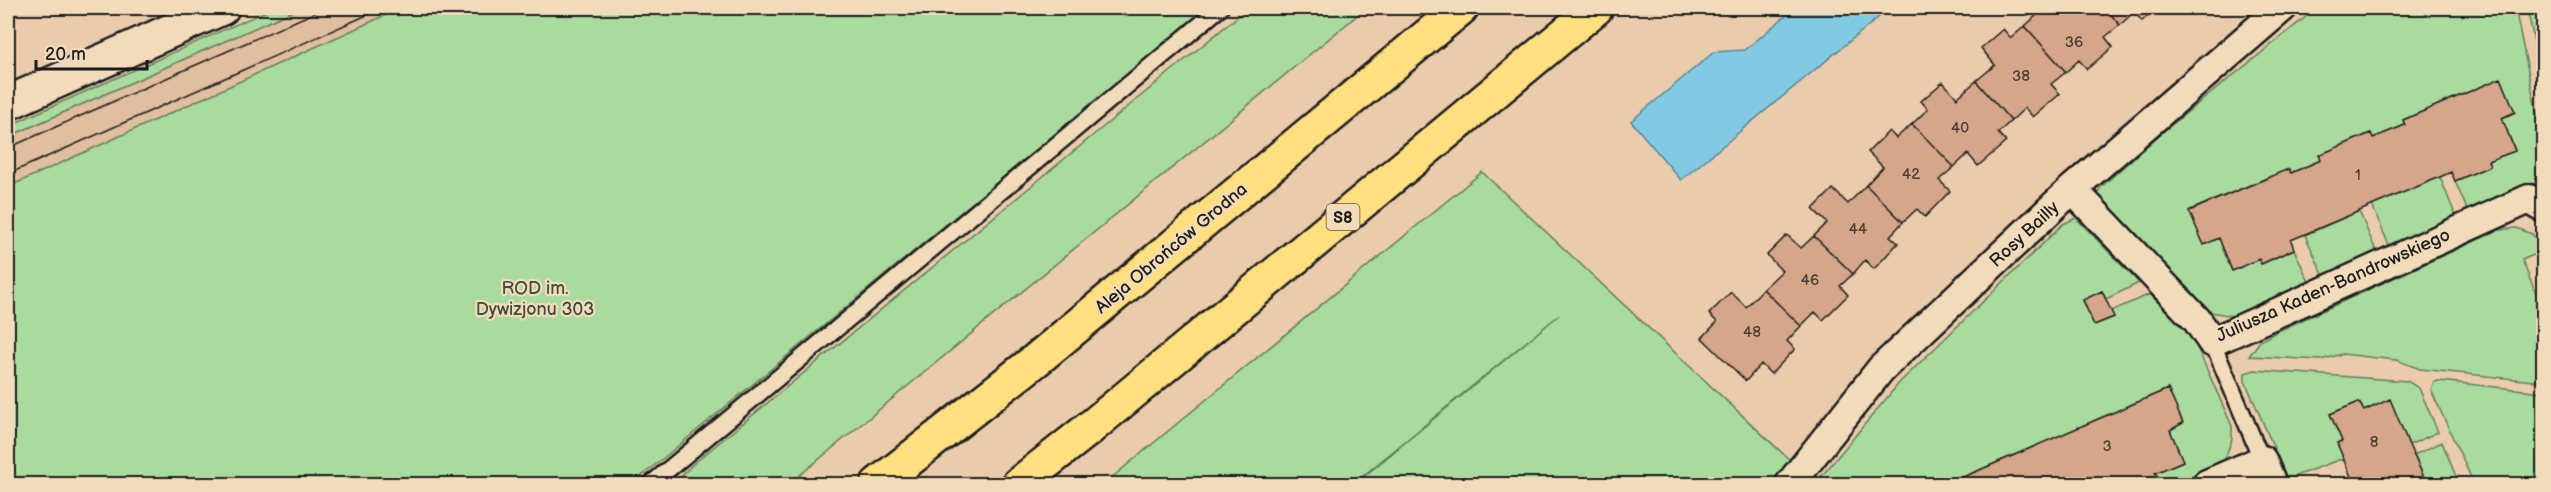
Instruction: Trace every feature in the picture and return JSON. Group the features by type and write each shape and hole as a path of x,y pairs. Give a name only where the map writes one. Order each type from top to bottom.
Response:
{"highway":[{"name":"Aleja Obrońców Grodna","path":"878,484 1036,360 1461,8"},
{"name":"S8","path":"1019,484 1091,427 1596,8"}],"street":[{"path":"8,103 222,8"},
{"name":"Rosy Bailly","path":"1790,484 1881,369 2072,189 2282,8"},
{"name":"Juliusza Kaden-Bandrowskiego","path":"2072,189 2197,320 2212,342 2529,199 2544,208"},
{"path":"2207,484 2267,472"}],"lane":[{"path":"651,484 1220,8"},
{"path":"2212,342 2267,472"}],"shaded area":[{"path":"300,8 401,8 8,187 8,137"}],"green space":[{"path":"273,8 300,8 8,137 8,126"},
{"name":"ROD im. Dywizjonu 303","path":"401,8 1208,8 632,484 8,484 8,187"},
{"path":"1248,8 1366,8 789,484 678,484 683,474 693,464"},
{"path":"2317,8 2515,8 2543,143 2541,177 2529,188 2469,214 2455,181 2489,166 2488,161 2515,150 2502,118 2515,112 2501,79 2403,120 2405,125 2373,138 2370,133 2320,155 2321,160 2291,173 2288,169 2190,210 2204,244 2219,238 2232,271 2259,259 2262,264 2294,249 2310,284 2239,317 2205,311 2101,202 2098,195 2100,188 2159,135"},
{"path":"2527,8 2543,8 2543,83"},
{"path":"1482,172 1793,463 1776,484 1355,484 1559,315 1353,484 1104,484"},
{"path":"2440,177 2457,219 2390,248 2372,205"},
{"path":"2359,211 2377,253 2324,277 2305,235"},
{"path":"2076,218 2139,283 2106,299 2102,291 2083,300 2094,325 2114,317 2111,311 2150,294 2192,336 2232,426 2232,439 2223,464 2177,484 2142,484 2157,478 2155,473 2183,461 2170,430 2183,423 2167,389 1947,484 1815,484 1900,382 2063,224"},
{"path":"2517,228 2532,234 2543,247 2543,251 2522,260 2539,301 2543,299 2543,382 2420,369 2396,360 2342,354 2321,360 2249,356 2260,341 2276,332 2499,230"},
{"path":"2254,370 2407,381 2419,388 2438,432 2409,445 2390,400 2364,411 2359,402 2330,414 2342,441 2337,443 2344,458 2290,478 2286,476 2245,381 2245,373"},
{"path":"2434,382 2543,392 2543,484 2474,484 2431,390"},
{"path":"2442,442 2459,484 2427,484 2414,455"}],"water":[{"path":"1795,8 1890,8 1681,180 1631,121 1714,52 1745,50"}],"building":[{"path":"2032,8 2105,8 2120,25 2105,37 2113,47 2087,69 2079,60 2066,72 2025,26 2038,14"},
{"path":"2105,8 2157,8 2142,21 2134,12 2120,25"},
{"path":"2025,26 2066,72 2051,84 2060,94 2033,117 2025,108 2011,121 1976,81 1995,65 1981,48 2003,29 2011,38"},
{"path":"2501,78 2515,112 2502,118 2515,151 2488,161 2490,166 2455,181 2451,172 2291,240 2294,249 2261,264 2259,259 2232,271 2219,238 2204,245 2189,211 2289,169 2291,173 2321,160 2319,155 2371,133 2373,138 2405,125 2403,120"},
{"path":"1976,81 2011,121 1998,133 2006,142 1978,166 1968,154 1954,167 1912,124 1928,109 1921,101 1943,82 1957,98"},
{"path":"1912,124 1954,167 1939,180 1950,191 1925,217 1917,209 1903,222 1866,185 1883,167 1868,152 1889,131 1896,138"},
{"path":"1866,185 1903,222 1890,236 1898,243 1874,269 1865,260 1853,274 1814,236 1827,223 1813,209 1833,189 1848,204"},
{"path":"1787,235 1801,248 1814,236 1853,274 1840,286 1848,295 1823,320 1815,312 1801,326 1763,289 1782,271 1767,255"},
{"path":"1763,289 1801,326 1787,341 1795,349 1771,374 1761,364 1746,381 1702,338 1717,322 1709,314 1731,292 1746,307"},
{"path":"2102,291 2114,317 2094,325 2083,300"},
{"path":"2168,389 2183,423 2170,430 2183,461 2155,473 2158,477 2142,484 1947,484"},
{"path":"2390,399 2427,484 2354,484 2337,443 2342,441 2330,414 2359,402 2364,411"}],"tram line":[{"path":"8,148 325,8"},
{"path":"8,174 383,8"}]}
